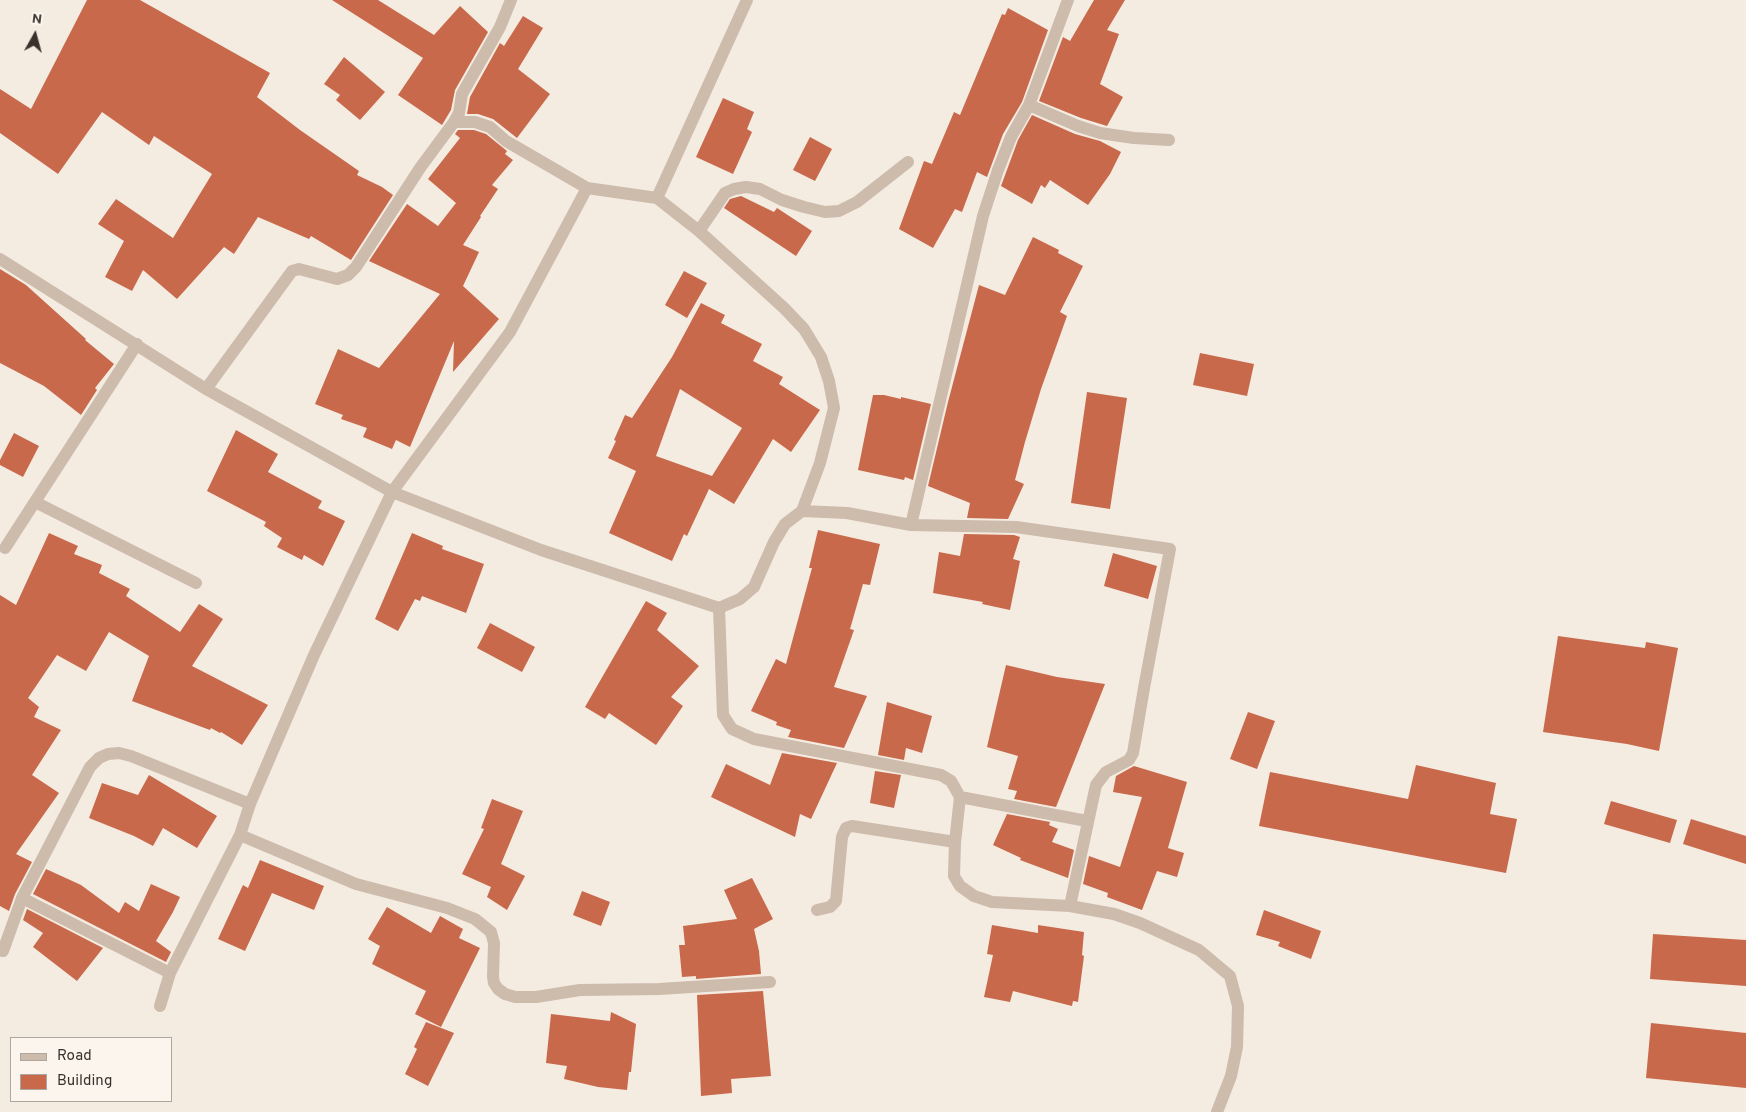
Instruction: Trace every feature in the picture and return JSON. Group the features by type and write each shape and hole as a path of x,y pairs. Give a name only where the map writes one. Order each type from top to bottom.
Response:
{"street":[{"path":"206,389 292,271 299,269 337,279 348,275 356,267 420,168 454,122 459,113 462,94 500,27 511,0"},
{"path":"658,198 747,0"},
{"path":"911,525 983,216 998,170 1011,137 1029,105 1068,0"},
{"path":"1029,105 1078,126 1100,133 1134,138 1169,140"},
{"path":"0,259 206,389 392,492 541,550 719,608 740,600 754,587 774,542 785,524 802,511 820,463 834,408 829,381 821,357 804,329 784,308 699,231 658,198 587,188 506,141 490,127 475,122 454,122"},
{"path":"699,231 724,193 734,189 746,187 760,189 782,200 804,207 825,212 839,211 857,202 908,162"},
{"path":"160,1006 170,973 240,835 250,804 314,655 392,492 510,332 587,188"},
{"path":"5,548 137,344"},
{"path":"35,502 196,582"},
{"path":"802,511 847,512 911,525 1016,527 1170,549 1133,753 1129,760 1106,772 1096,785 1070,906"},
{"path":"719,608 723,715 732,729 754,739 941,775 951,781 960,797 955,842 954,876 960,886 974,896 992,902 1070,906 1114,914 1140,922 1199,950 1230,976 1238,1006 1237,1047 1231,1076 1217,1112"},
{"path":"3,950 22,898 90,767 99,758 108,754 119,753 131,756 250,804"},
{"path":"960,797 1087,821"},
{"path":"817,910 830,907 836,901 842,837 846,828 852,826 955,842"},
{"path":"240,835 356,884 447,908 474,919 491,932 493,938 494,983 505,994 515,997 536,997 580,990 659,989 770,982"},
{"path":"22,898 170,973"}],"building":[{"path":"87,0 140,0 270,73 257,97 359,171 357,175 382,187 393,195 351,260 311,236 309,239 258,217 234,254 224,247 177,299 143,270 132,291 105,277 124,241 98,224 116,199 173,238 212,174 154,136 149,145 102,112 58,174 0,133 0,89 31,109"},
{"path":"332,0 378,0 434,35 460,6 488,32 455,90 451,110 442,125 398,95 423,58"},
{"path":"1094,0 1125,0 1107,30 1119,34 1100,84 1123,97 1107,126 1039,101 1063,37 1070,41"},
{"path":"1008,8 1048,30 1022,102 1003,134 987,177 977,172 962,212 955,209 933,248 899,229 924,161 932,164 954,112 960,115 1002,14 1005,15"},
{"path":"523,16 543,28 518,69 550,94 517,138 493,119 478,114 467,114 470,97 500,43 504,46"},
{"path":"344,57 385,92 360,120 336,100 340,95 324,84"},
{"path":"723,98 754,112 747,129 752,132 733,174 696,157"},
{"path":"1032,115 1075,134 1100,141 1121,152 1110,174 1088,205 1050,180 1045,188 1041,185 1032,204 1001,186 1018,140"},
{"path":"458,130 474,130 486,134 507,151 505,154 513,160 492,185 498,189 463,245 479,252 463,286 499,319 453,372 454,341 410,447 396,440 392,449 363,437 367,428 341,419 343,415 315,404 338,349 379,368 440,294 369,261 407,204 438,226 456,203 428,179 460,138 455,134"},
{"path":"810,137 832,149 815,181 793,170"},
{"path":"741,196 774,212 777,208 812,231 796,256 724,208 730,199"},
{"path":"1033,237 1059,250 1058,253 1083,266 1060,312 1067,316 1041,389 1015,480 1024,484 1008,519 967,518 970,503 928,486 979,285 1005,295"},
{"path":"0,269 26,285 85,340 114,364 95,388 97,390 81,415 44,386 0,363"},
{"path":"684,271 707,283 687,318 665,305"},
{"path":"701,303 725,315 721,323 762,344 753,361 783,377 779,384 820,410 791,452 773,439 734,504 709,489 687,536 684,534 672,561 609,533 636,471 608,458 625,415 632,418 672,357","holes":["680,389 742,428 712,476 656,456"]},
{"path":"1200,353 1254,364 1247,396 1193,385"},
{"path":"1087,392 1127,398 1110,509 1071,503"},
{"path":"873,395 884,395 901,399 901,397 931,404 913,480 905,477 904,480 858,470"},
{"path":"236,430 278,454 268,472 322,501 318,508 345,521 323,566 304,555 302,560 277,547 282,538 264,526 266,522 207,491"},
{"path":"14,433 39,446 23,477 0,465 0,460"},
{"path":"818,530 880,544 870,585 863,584 850,629 854,630 834,687 867,696 844,748 788,737 791,730 776,725 777,722 751,711 776,659 786,664 812,568 809,568"},
{"path":"49,533 78,546 74,554 102,565 99,573 130,589 126,596 180,632 199,604 223,619 192,666 268,705 242,745 211,728 210,730 132,701 149,656 109,632 86,671 57,655 28,698 39,707 34,717 61,730 32,775 59,793 16,854 32,862 15,894 9,911 0,906 0,595 16,605"},
{"path":"412,533 443,546 442,549 484,564 466,613 422,596 420,601 415,599 398,631 375,619"},
{"path":"964,534 1014,535 1020,537 1013,559 1020,561 1010,610 982,604 983,602 933,593 939,552 960,556"},
{"path":"1113,553 1157,566 1148,599 1104,586"},
{"path":"646,601 667,613 657,630 699,666 671,697 683,706 656,745 609,713 605,719 585,707"},
{"path":"490,623 535,647 522,672 477,648"},
{"path":"1558,636 1645,648 1646,642 1678,648 1659,751 1627,744 1543,732"},
{"path":"1006,665 1057,677 1105,684 1056,807 1014,799 1017,791 1008,789 1018,756 987,747"},
{"path":"887,702 932,716 922,753 906,748 904,760 878,755"},
{"path":"1248,712 1275,721 1257,769 1230,759"},
{"path":"782,753 837,763 811,819 800,814 795,837 711,797 726,764 770,785"},
{"path":"1416,765 1496,783 1490,814 1517,819 1506,873 1259,826 1270,772 1408,799"},
{"path":"1134,766 1187,782 1168,848 1184,853 1177,877 1157,871 1142,910 1107,897 1108,893 1083,884 1089,856 1120,867 1142,797 1113,792 1116,776"},
{"path":"875,771 901,775 894,808 870,803"},
{"path":"149,775 217,816 197,848 163,828 153,846 134,836 89,818 102,783 138,795"},
{"path":"492,799 523,811 501,864 525,876 507,910 487,897 491,887 462,874 484,829 481,828"},
{"path":"1611,801 1677,820 1670,843 1604,824"},
{"path":"1007,814 1050,822 1049,825 1058,829 1052,842 1074,850 1068,878 1020,860 1021,858 993,845"},
{"path":"1691,819 1746,836 1746,864 1683,844"},
{"path":"260,860 324,886 314,910 272,893 245,951 218,939 243,885 248,888"},
{"path":"46,869 81,885 119,913 125,902 139,911 151,884 180,897 156,941 171,952 166,962 33,894"},
{"path":"752,878 773,919 754,929 759,951 761,974 696,979 696,976 682,977 679,945 685,945 683,926 737,919 724,890"},
{"path":"582,891 610,902 601,926 573,915"},
{"path":"387,907 431,933 440,916 463,929 459,938 480,948 441,1027 415,1014 426,991 372,964 380,946 368,939"},
{"path":"27,909 103,948 77,981 33,947 43,933 23,920"},
{"path":"1264,910 1321,931 1311,959 1278,946 1280,942 1256,935"},
{"path":"992,925 1038,933 1038,925 1084,932 1082,955 1084,956 1078,1002 1073,1001 1072,1006 1013,991 1010,1002 984,997 993,955 987,954"},
{"path":"1653,934 1746,940 1746,986 1650,979"},
{"path":"763,991 771,1076 731,1079 732,1093 701,1096 697,995"},
{"path":"611,1012 636,1024 631,1072 629,1072 627,1090 598,1087 564,1079 567,1066 546,1063 551,1014 610,1021"},
{"path":"426,1022 454,1033 428,1086 405,1074 417,1049 414,1047"},
{"path":"1651,1023 1746,1033 1746,1088 1646,1078"}]}
